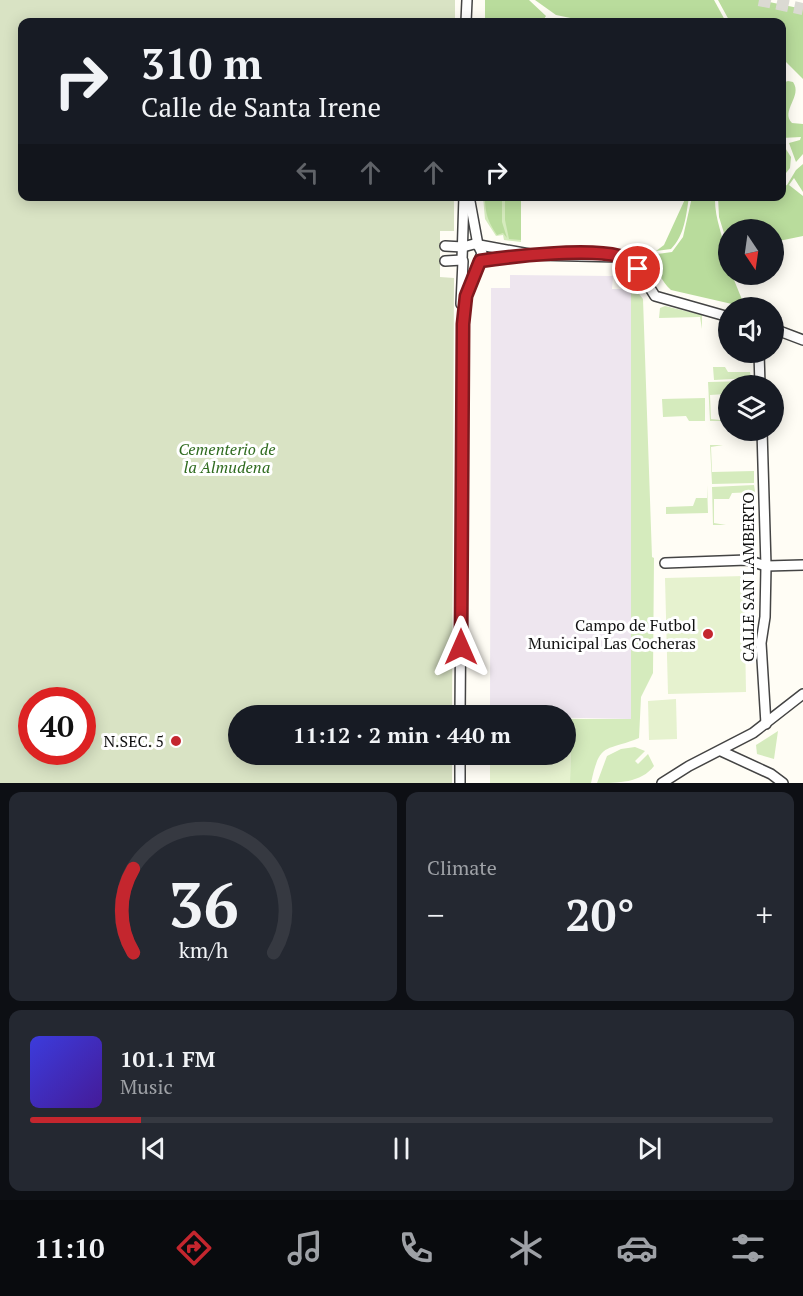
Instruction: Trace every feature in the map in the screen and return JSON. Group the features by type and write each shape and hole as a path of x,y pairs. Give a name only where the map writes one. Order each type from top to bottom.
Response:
{"street":[{"path":"466,18 467,0"},
{"path":"460,705 463,324 460,290 464,201"},
{"path":"463,324 466,296 482,252 478,245 470,201"},
{"path":"445,246 463,247 470,243 535,255"},
{"path":"445,261 462,261 469,265 535,255 620,256 638,269 655,296 718,314"},
{"path":"784,332 803,340"},
{"name":"CALLE SAN LAMBERTO","path":"762,441 766,566 765,617 761,643 766,724"},
{"path":"665,563 747,560 766,566 803,565"},
{"path":"662,783 766,724 803,694"},
{"path":"721,751 771,774 783,783"},
{"path":"460,765 460,783"}],"shaded area":[{"path":"510,275 613,276 612,289 631,289 631,719 576,718 576,705 490,705 491,288 510,288"}],"green space":[{"name":"Cementerio de la Almudena","path":"0,0 455,0 455,18 18,18 18,201 454,201 454,231 440,231 440,277 454,278 452,705 228,705 228,765 452,765 452,783 0,783"},
{"path":"485,0 529,0 546,16 545,18 485,18"},
{"path":"535,0 714,0 724,18 571,18 556,15"},
{"path":"718,0 760,0 803,9 803,79 786,62 786,18 728,18"},
{"path":"786,82 793,82 795,87 789,118 792,123 803,124 803,154 796,162 789,143 800,140 801,137 786,138"},
{"path":"786,149 791,157 790,168 786,173"},
{"path":"803,164 803,192 794,178 789,185 803,196 803,236 784,240 784,219 720,219 718,201 786,201 787,185 796,170"},
{"path":"483,201 521,201 521,242 504,240 503,235 496,236 485,219"},
{"path":"485,201 502,201 502,222 507,238 503,233 497,235 486,213"},
{"path":"505,201 521,201 521,240 509,239 505,220"},
{"path":"684,201 688,201 684,225 676,243 671,249 656,251 664,245"},
{"path":"691,201 715,201 718,221 718,285 736,285 741,297 718,297 718,301 671,290 664,282 650,255 672,252 683,237"},
{"path":"631,289 636,290 643,299 652,557 654,558 653,673 641,697 639,738 611,747 601,754 591,783 570,783 570,765 576,765 576,719 631,719"},
{"path":"665,306 702,315 702,329 700,317 659,318 660,308"},
{"path":"713,367 725,367 728,372 750,372 750,375 718,375 718,380 714,380"},
{"path":"708,382 718,382 718,394 710,395 711,419 718,421 710,421"},
{"path":"705,398 705,421 689,421 686,416 663,417 662,399"},
{"path":"710,445 723,445 711,447 712,472 754,471 754,483 712,484"},
{"path":"707,485 708,513 666,514 666,507 693,506 696,498 707,498"},
{"path":"754,485 755,492 732,493 729,499 714,499 714,523 726,525 713,525 712,487"},
{"name":"Campo de Futbol Municipal Las Cocheras","path":"744,576 746,692 668,694 665,578"},
{"path":"676,699 677,739 649,740 648,701"},
{"path":"778,731 774,759 757,754 756,745"},
{"path":"635,747 645,751 635,761 638,764 648,754 654,766 649,772 628,781 597,783 607,756 621,749"},
{"path":"490,765 570,765 570,783 490,783"}],"tunnel":[{"path":"759,0 803,9"}],"place":[{"name":"Campo de Futbol Municipal Las Cocheras","path":"708,634"},
{"name":"N.SEC. 5","path":"176,741"}],"route":[{"path":"461,647 464,302 480,261 535,255 610,255 620,256 638,269"}]}
